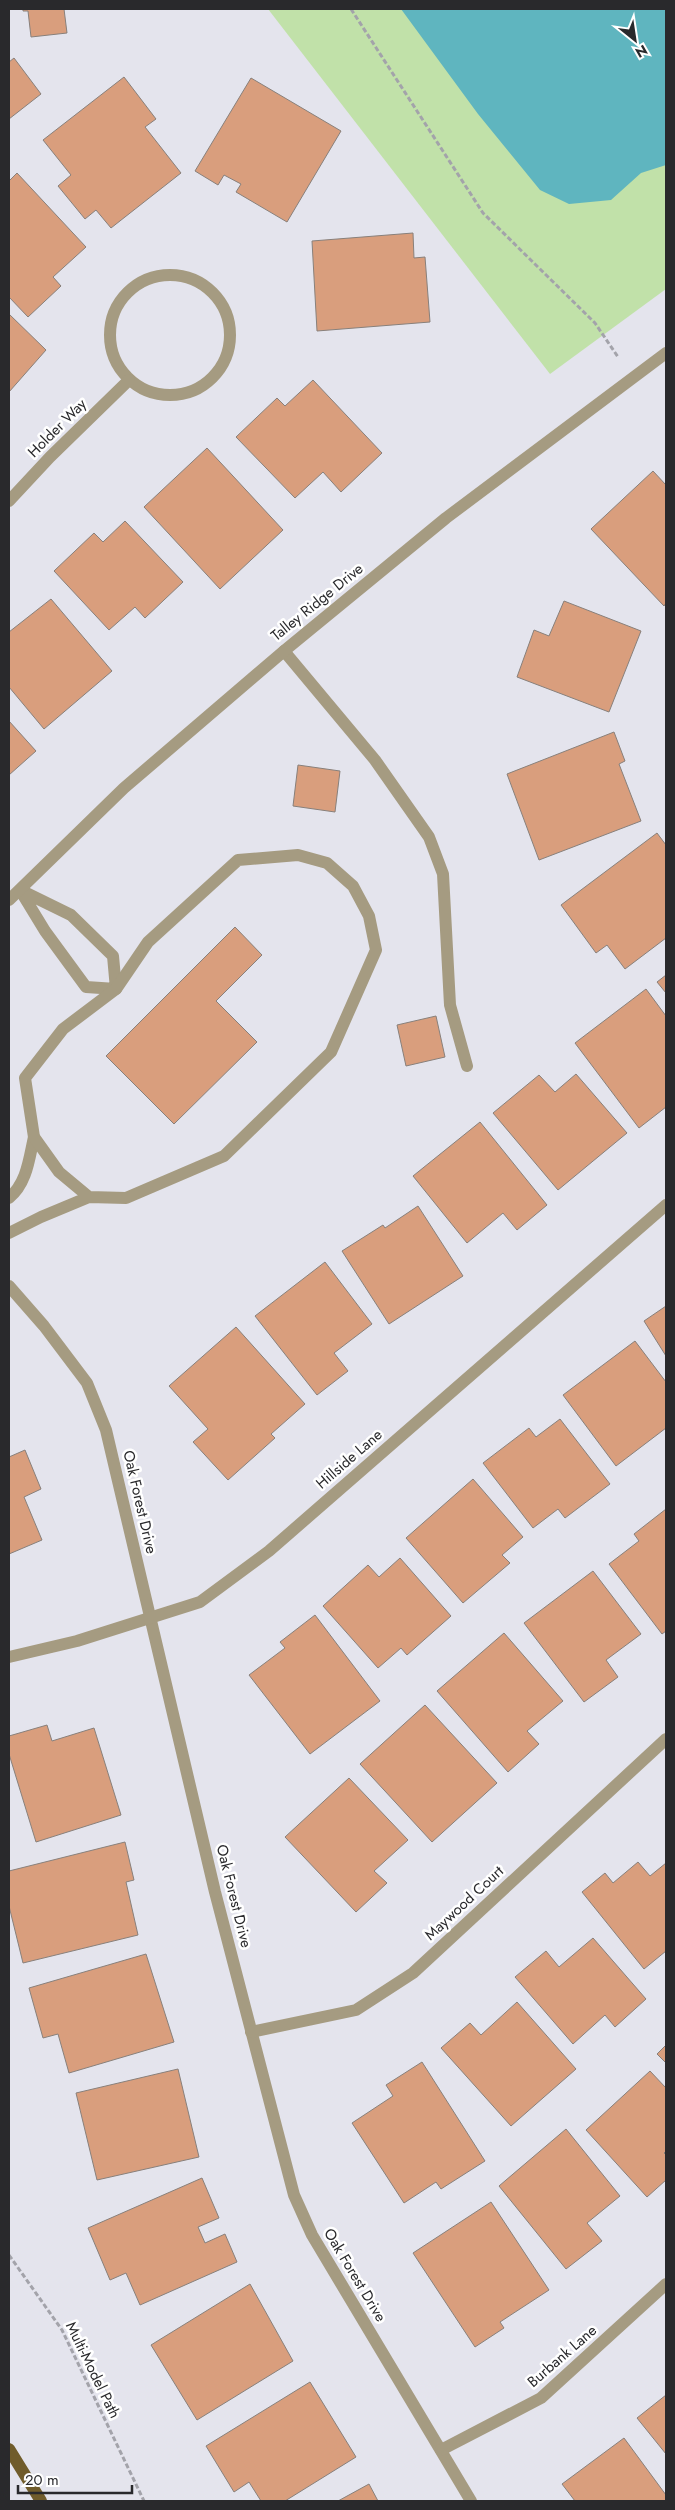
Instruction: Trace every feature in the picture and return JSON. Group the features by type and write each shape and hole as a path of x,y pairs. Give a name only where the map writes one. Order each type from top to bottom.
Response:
{"main road":[{"path":"9,2449 41,2501"}],"street":[{"path":"167,274 187,276 205,286 220,300 228,318 231,337 227,356 217,373 202,386 184,394 164,396 145,391 129,380 114,358 110,345 110,325 116,306 129,290 147,279 167,274"},
{"name":"Talley Ridge Drive","path":"9,900 124,788 284,651 446,518 666,354"},
{"name":"Holder Way","path":"9,500 129,380"},
{"path":"284,651 375,760 428,837 443,874 450,1005 467,1066"},
{"path":"9,1198 18,1191 28,1168 34,1137 25,1078 63,1029 116,989 148,942 238,860 298,855 327,864 353,886 369,916 376,950 331,1052 224,1156 126,1198 89,1197 41,1216 9,1233"},
{"path":"20,890 71,915 113,956 116,989"},
{"path":"20,890 45,932 86,987 116,989"},
{"path":"34,1137 59,1172 89,1197"},
{"name":"Hillside Lane","path":"9,1657 77,1641 200,1602 269,1551 666,1205"},
{"name":"Oak Forest Drive","path":"9,1286 44,1326 87,1383 106,1430 215,1892 294,2195 312,2234 470,2501"},
{"name":"Maywood Court","path":"251,2032 356,2010 412,1973 666,1739"},
{"name":"Burbank Lane","path":"441,2450 541,2398 666,2284"}],"path":[{"path":"351,9 483,213 595,323 632,378"},
{"name":"Multi-Model Path","path":"9,2255 62,2330 144,2501"}],"green space":[{"path":"268,9 666,9 666,289 550,374"}],"water":[{"path":"401,9 666,9 666,165 641,173 611,200 569,204 540,190 478,114"}],"building":[{"path":"23,9 64,9 67,33 31,37 28,11 23,11"},
{"path":"14,58 41,94 9,119 9,62"},
{"path":"124,77 156,119 145,127 181,173 111,228 96,210 85,219 58,186 71,175 43,140"},
{"path":"251,78 341,131 287,222 236,192 241,184 224,175 218,185 195,171"},
{"path":"17,173 86,247 53,277 61,286 28,317 9,297 9,181"},
{"path":"413,233 414,258 425,257 430,322 317,331 312,241"},
{"path":"9,314 46,350 9,392"},
{"path":"313,380 382,453 341,492 323,472 295,498 236,437 277,398 285,406"},
{"path":"207,448 283,530 220,589 144,507"},
{"path":"653,471 666,485 666,603 664,606 591,529"},
{"path":"125,521 183,582 145,618 135,607 109,630 54,571 94,533 103,542"},
{"path":"51,599 112,671 44,729 9,687 9,632"},
{"path":"564,601 641,631 609,712 517,677 534,630 549,636"},
{"path":"9,721 36,751 9,775"},
{"path":"614,732 625,761 619,764 641,821 539,860 507,774"},
{"path":"298,765 340,771 335,812 293,806"},
{"path":"657,833 666,845 666,938 625,969 607,945 596,953 561,905"},
{"path":"235,927 262,955 216,1001 257,1042 174,1124 106,1056"},
{"path":"666,975 666,993 657,982"},
{"path":"646,989 666,1016 666,1107 639,1128 575,1043"},
{"path":"436,1016 445,1057 406,1066 397,1025"},
{"path":"576,1074 627,1133 558,1190 493,1113 539,1075 555,1092"},
{"path":"480,1122 547,1205 517,1230 503,1213 467,1243 413,1176"},
{"path":"418,1206 463,1276 389,1324 342,1251 383,1225 385,1228"},
{"path":"325,1262 372,1324 334,1353 348,1371 317,1395 255,1316"},
{"path":"666,1306 666,1356 644,1321"},
{"path":"236,1327 305,1404 271,1434 275,1438 228,1480 193,1442 208,1429 169,1386"},
{"path":"635,1341 666,1382 666,1428 616,1466 563,1395"},
{"path":"560,1419 610,1484 565,1518 558,1509 533,1528 483,1463 529,1428 536,1437"},
{"path":"25,1450 41,1489 24,1497 42,1540 9,1554 9,1457"},
{"path":"473,1479 523,1537 502,1555 510,1563 463,1603 406,1538"},
{"path":"666,1509 666,1631 662,1634 609,1564 639,1541 634,1534"},
{"path":"400,1558 451,1616 407,1655 401,1648 378,1668 323,1606 368,1565 379,1577"},
{"path":"593,1571 641,1634 606,1660 618,1677 584,1702 524,1623"},
{"path":"315,1615 380,1701 310,1754 249,1675 285,1648 280,1642"},
{"path":"504,1633 563,1701 527,1731 539,1744 508,1772 437,1691"},
{"path":"425,1705 497,1783 432,1842 360,1764"},
{"path":"47,1725 52,1741 94,1728 121,1815 36,1842 9,1754 9,1736"},
{"path":"349,1778 408,1840 374,1871 387,1883 356,1912 285,1837"},
{"path":"125,1842 134,1880 126,1882 138,1935 23,1963 9,1906 9,1871"},
{"path":"638,1862 650,1876 666,1863 666,1951 644,1969 582,1892 605,1873 613,1883"},
{"path":"593,1938 646,1999 615,2027 605,2015 573,2044 515,1977 546,1951 559,1967"},
{"path":"146,1954 174,2042 69,2073 58,2034 43,2038 29,1988"},
{"path":"517,2002 576,2069 511,2126 441,2048 470,2023 481,2035"},
{"path":"666,2045 666,2063 657,2054"},
{"path":"422,2062 485,2161 441,2189 436,2182 404,2203 352,2123 393,2096 386,2085"},
{"path":"178,2069 199,2157 97,2180 76,2093"},
{"path":"650,2071 666,2088 666,2151 664,2153 666,2155 666,2180 647,2197 586,2130"},
{"path":"566,2129 620,2196 587,2223 602,2241 566,2269 499,2186"},
{"path":"202,2178 219,2218 198,2227 205,2243 225,2234 237,2262 140,2305 126,2273 110,2280 88,2228"},
{"path":"491,2202 549,2290 500,2322 504,2328 475,2347 413,2253"},
{"path":"250,2284 293,2361 197,2420 151,2345"},
{"path":"310,2382 356,2457 285,2501 261,2501 249,2482 234,2492 206,2446"},
{"path":"666,2395 666,2454 637,2418"},
{"path":"624,2438 666,2495 666,2501 575,2501 562,2484"},
{"path":"369,2484 378,2501 338,2501"}]}
